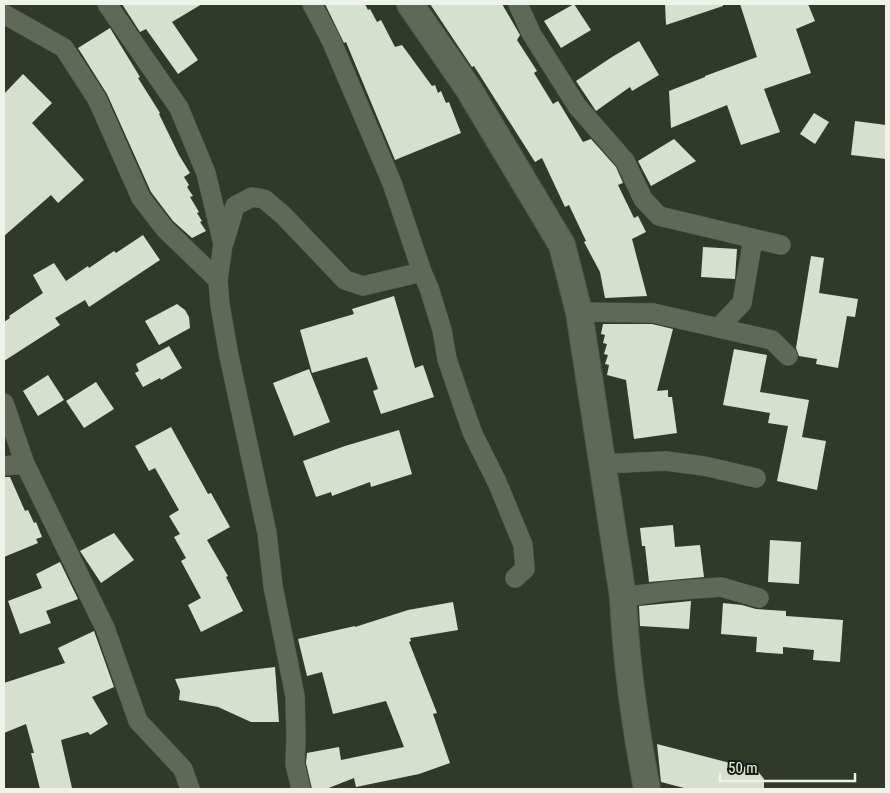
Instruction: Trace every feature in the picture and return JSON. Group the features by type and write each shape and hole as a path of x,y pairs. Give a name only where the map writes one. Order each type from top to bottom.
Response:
{"main road":[{"path":"410,4 468,88 562,245 579,312 623,597 624,631 646,789"}],"street":[{"path":"107,4 179,108 206,172 223,244"},
{"path":"312,4 331,40 392,183 429,288 442,330 447,359 470,425 516,523 523,545 525,569 515,578"},
{"path":"518,4 531,33 577,106 625,160 643,199 659,216 781,245"},
{"path":"4,14 64,48 97,99 141,198 165,229 218,280"},
{"path":"301,789 295,764 295,696 273,586 267,533 220,305 218,280 223,244 235,206 252,197 264,199 284,215 346,280 363,286 422,272"},
{"path":"718,328 742,302 753,238"},
{"path":"579,312 653,313 772,340 788,356"},
{"path":"4,402 25,464 105,628 138,721 183,769 190,789"},
{"path":"601,464 665,461 704,466 756,478"},
{"path":"4,466 25,464"},
{"path":"623,597 668,590 721,587 760,598"}],"building":[{"path":"122,4 202,4 172,22 198,60 178,74 146,29 140,32"},
{"path":"325,4 365,4 377,22 381,20 395,47 402,45 432,86 435,85 438,93 441,91 446,103 449,102 461,133 395,160 346,42 344,43"},
{"path":"430,4 502,4 520,35 517,40 537,71 534,73 553,104 558,101 583,142 591,139 616,167 623,183 618,185 634,218 638,216 646,232 632,239 647,296 605,298 600,272 584,242 586,241 569,205 565,207 542,158 535,162 474,66 472,67"},
{"path":"574,4 591,30 561,48 544,21"},
{"path":"665,4 723,4 723,6 666,25"},
{"path":"740,4 808,4 815,21 796,29 811,73 764,89 780,132 741,145 727,105 671,128 669,91 757,57"},
{"path":"110,28 160,113 179,155 190,173 184,177 189,185 187,187 193,196 190,197 199,212 197,213 202,221 200,222 206,231 192,238 173,221 151,192 107,94 78,48"},
{"path":"639,41 659,75 632,91 630,87 596,111 576,81"},
{"path":"23,74 52,103 32,123 84,180 58,203 51,195 4,236 4,94"},
{"path":"814,113 829,122 815,144 800,134"},
{"path":"855,121 886,125 886,159 851,155"},
{"path":"674,139 696,161 651,186 638,161"},
{"path":"143,235 160,260 89,307 85,300 55,318 60,325 4,361 4,322 10,318 9,316 43,293 33,275 54,263 66,281 114,251 116,253"},
{"path":"703,247 737,249 735,279 701,277"},
{"path":"811,256 824,258 819,293 858,299 855,317 847,316 838,368 816,364 817,359 799,356 796,348"},
{"path":"394,296 415,368 423,365 434,397 381,414 373,391 378,389 367,357 312,373 300,330 354,314 352,309"},
{"path":"177,304 185,310 189,317 190,328 159,345 145,321"},
{"path":"603,324 652,324 673,329 657,391 668,390 668,397 672,397 677,433 634,439 626,380 607,375 609,365 605,364 608,355 604,354 607,344 603,343 605,335 601,334"},
{"path":"169,346 182,368 161,380 160,378 143,387 135,373 139,371 136,364"},
{"path":"734,349 767,355 760,392 809,400 802,437 826,441 817,490 777,481 788,426 768,423 770,413 723,405"},
{"path":"309,369 330,422 294,436 273,383"},
{"path":"48,375 64,400 38,416 23,391"},
{"path":"96,382 114,409 84,428 66,401"},
{"path":"171,427 208,494 211,493 230,527 207,540 228,576 226,577 243,611 201,632 188,605 201,598 181,561 186,558 174,537 180,534 169,516 179,510 155,468 149,471 135,446"},
{"path":"399,430 412,474 371,487 370,482 332,496 331,492 316,497 303,461"},
{"path":"4,477 10,477 25,511 28,510 34,523 36,522 42,537 36,539 38,543 4,557"},
{"path":"673,525 675,547 700,545 704,577 649,582 645,546 642,546 640,528"},
{"path":"114,533 134,560 101,583 80,551"},
{"path":"770,540 801,542 799,584 768,582"},
{"path":"60,562 78,599 46,611 51,623 20,634 8,601 42,588 36,574"},
{"path":"691,601 689,629 640,626 639,606"},
{"path":"453,602 458,630 410,638 411,641 409,642 437,713 433,714 450,763 419,774 356,787 354,778 326,789 312,789 306,763 307,753 339,747 341,760 404,747 386,701 333,714 322,672 307,676 298,639 355,627 408,610"},
{"path":"723,603 756,609 786,611 786,616 843,620 840,662 813,660 814,650 783,647 783,654 756,652 757,637 721,634"},
{"path":"94,631 114,687 92,697 108,724 90,735 88,732 61,740 72,788 40,789 31,753 34,753 26,724 4,733 4,683 65,663 58,648"},
{"path":"275,667 279,722 251,722 218,707 179,700 180,691 175,679"},
{"path":"657,744 757,770 764,779 764,789 688,789 661,782"}]}
